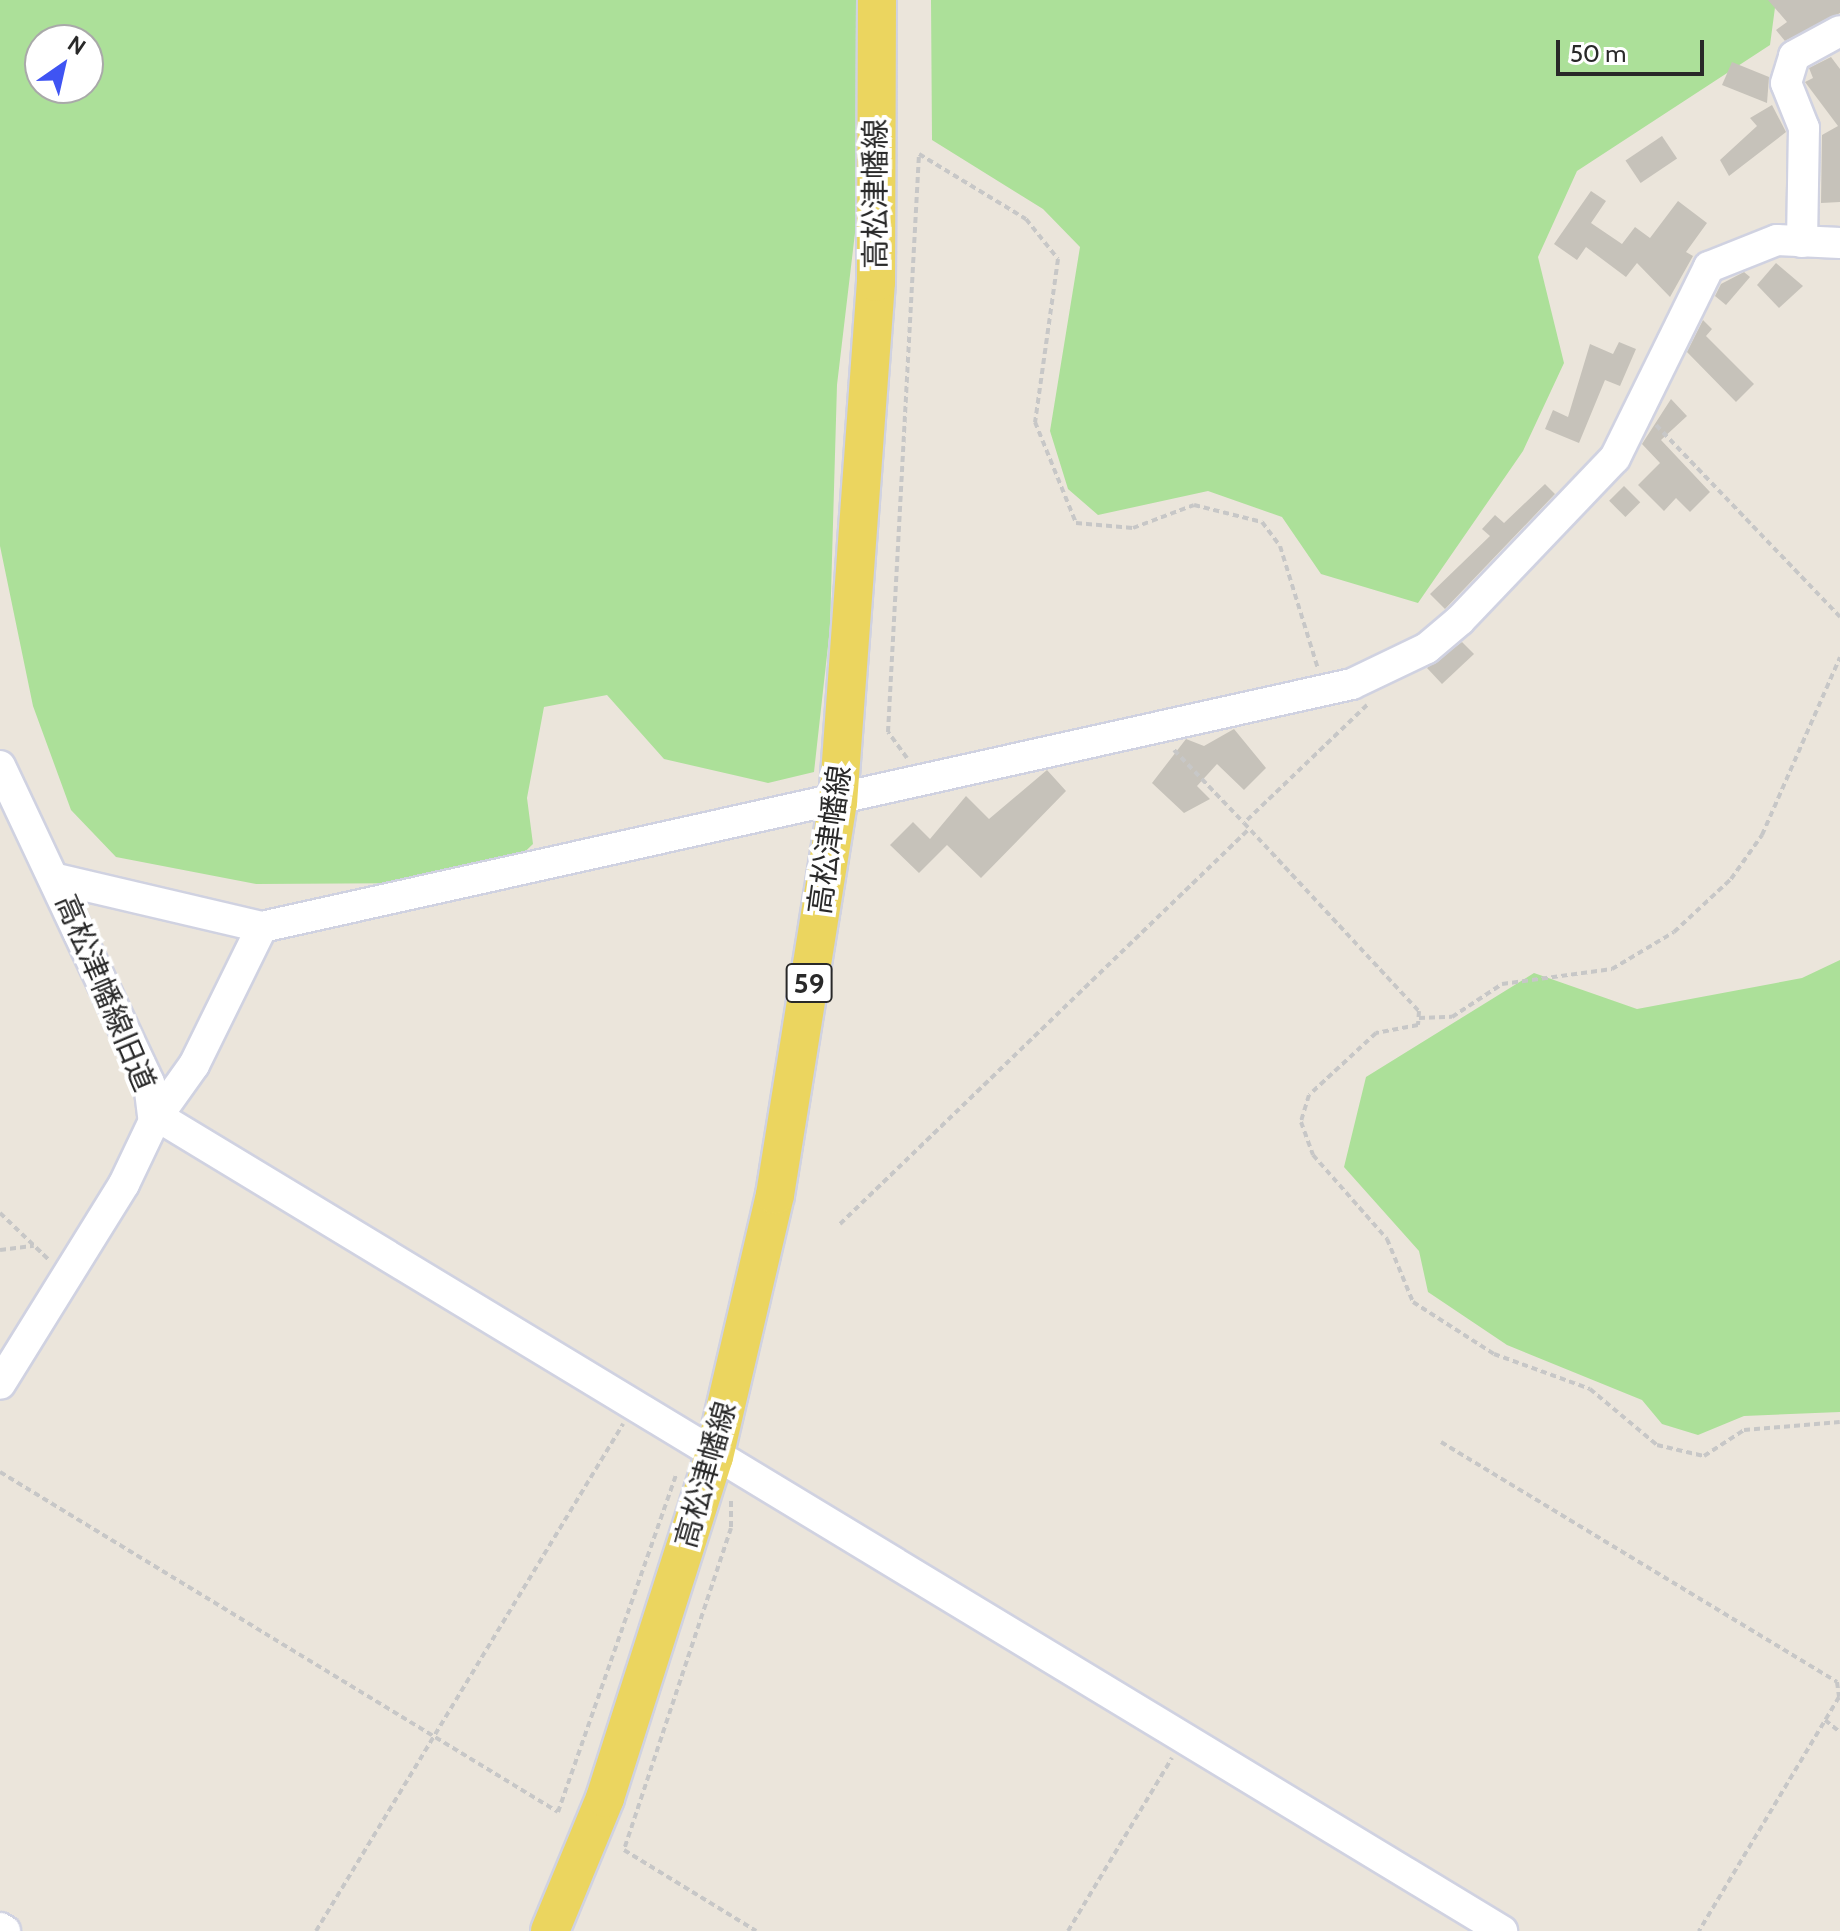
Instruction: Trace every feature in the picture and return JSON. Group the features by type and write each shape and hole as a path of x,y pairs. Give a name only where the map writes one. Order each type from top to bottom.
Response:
{"main road":[{"name":"高松津幡線","path":"550,1931 605,1798 714,1457 775,1195 838,803 876,282 877,0"}],"street":[{"path":"1802,242 1804,128 1786,83 1794,56 1840,31"},
{"path":"57,879 262,927 838,803 1325,691 1427,648 1460,620 1615,458 1709,267 1752,245 1840,243"},
{"name":"高松津幡線旧道","path":"0,766 57,879 149,1083 158,1120 0,1384"},
{"path":"262,927 158,1120 635,1405 714,1457 1502,1931"}],"path":[{"path":"922,784 888,732 919,154 1026,219 1058,259 1035,422 1076,523 1133,528 1194,505 1262,522 1280,546 1325,691"},
{"path":"1638,406 1840,617"},
{"path":"1155,730 1244,823 1419,1018 1452,1017 1502,984 1612,969 1674,932 1731,879 1762,835 1840,657"},
{"path":"1244,823 1370,703"},
{"path":"840,1224 1249,829"},
{"path":"1419,1018 1418,1025 1376,1033 1309,1095 1301,1122 1313,1155 1387,1239 1413,1302 1494,1354 1590,1389 1657,1445 1704,1456 1744,1430 1840,1422"},
{"path":"0,1213 67,1275"},
{"path":"0,1250 34,1246"},
{"path":"316,1931 635,1405"},
{"path":"1441,1442 1837,1682 1840,1696 1699,1931"},
{"path":"0,1472 558,1812 672,1482 714,1457 731,1528 624,1850 756,1931"},
{"path":"1825,1720 1840,1732"},
{"path":"1068,1931 1184,1739"}],"green space":[{"path":"0,0 866,0 866,140 837,385 830,628 814,772 768,783 664,759 607,695 544,707 527,798 533,844 511,865 430,883 256,884 116,857 71,810 33,706 0,546"},
{"path":"931,0 1776,0 1770,45 1577,171 1538,257 1564,363 1523,451 1418,603 1321,574 1282,517 1208,491 1098,515 1068,489 1050,431 1080,247 1043,209 932,140"},
{"path":"1840,960 1840,1412 1744,1416 1698,1435 1662,1424 1642,1400 1507,1345 1428,1292 1419,1251 1344,1167 1366,1077 1534,973 1637,1009 1802,978"}],"building":[{"path":"1768,0 1840,0 1840,13 1785,41 1776,30 1787,22"},
{"path":"1831,57 1840,69 1840,202 1821,203 1822,135 1838,126 1805,82 1813,78 1809,68"},
{"path":"1732,62 1769,77 1767,103 1722,85"},
{"path":"1772,105 1786,132 1729,176 1720,160 1757,126 1750,118"},
{"path":"1662,136 1677,158 1641,183 1626,161"},
{"path":"1591,191 1606,201 1591,223 1622,244 1635,227 1650,238 1678,201 1707,223 1686,252 1693,256 1670,297 1637,263 1626,277 1586,247 1577,260 1554,244"},
{"path":"1776,263 1803,286 1779,308 1757,285"},
{"path":"1744,272 1750,277 1726,305 1715,296 1721,284"},
{"path":"1703,320 1712,329 1706,336 1754,384 1736,402 1687,352"},
{"path":"1619,342 1636,349 1620,386 1605,380 1579,443 1545,429 1553,410 1568,417 1590,344 1613,354"},
{"path":"1671,399 1687,416 1661,440 1710,492 1690,512 1676,498 1664,511 1638,485 1660,463 1642,444"},
{"path":"1545,484 1555,494 1445,609 1430,594 1490,536 1482,529 1495,515 1504,523"},
{"path":"1624,486 1640,502 1625,517 1609,501"},
{"path":"1462,642 1474,654 1442,684 1427,668"},
{"path":"1234,729 1266,768 1244,790 1217,764 1197,786 1210,799 1184,813 1152,783 1186,739 1204,746"},
{"path":"1047,770 1066,791 981,878 947,845 919,873 890,845 913,822 930,839 966,796 989,819"}]}
